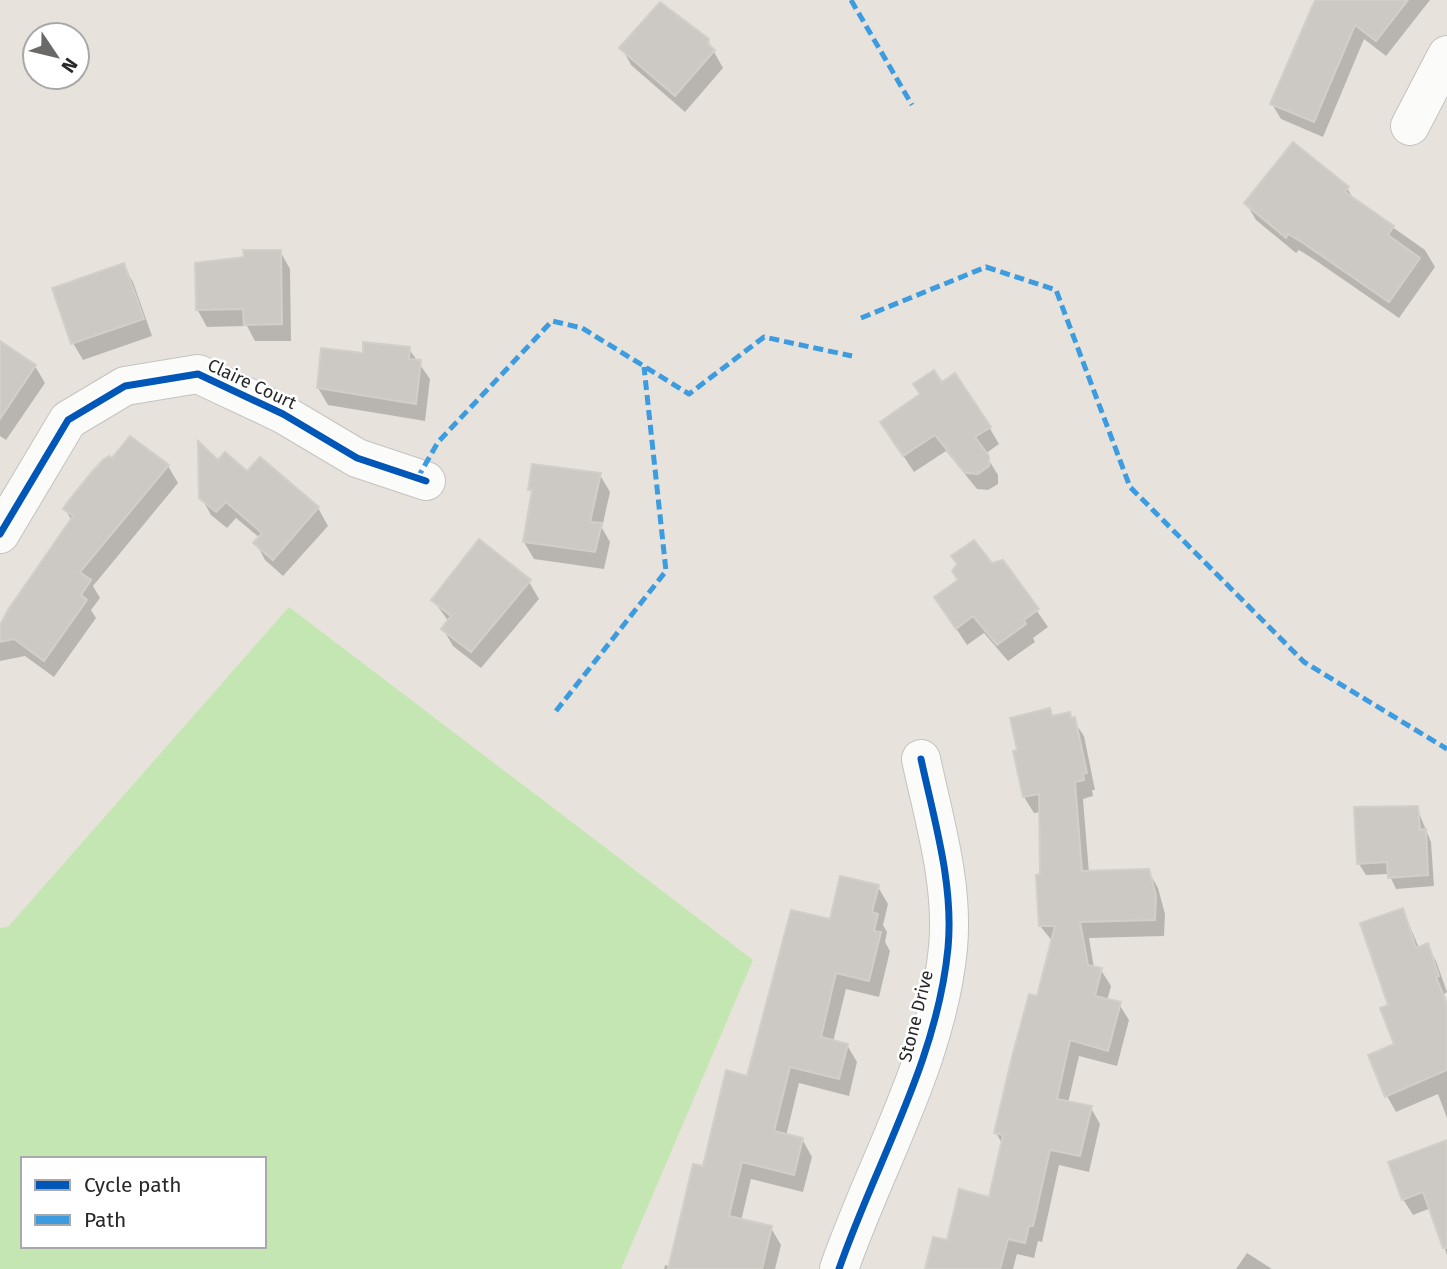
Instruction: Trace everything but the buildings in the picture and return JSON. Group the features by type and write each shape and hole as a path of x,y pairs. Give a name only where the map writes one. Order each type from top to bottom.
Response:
{"street":[{"path":"1410,126 1447,55"},
{"name":"Claire Court","path":"0,534 68,420 125,386 198,374 282,414 357,458 426,481"},
{"name":"Stone Drive","path":"839,1269 927,1053 948,947 946,870 921,759"}],"green space":[{"path":"289,607 753,960 621,1269 0,1269 0,928 8,927"}],"marked path":[{"path":"851,0 912,105"},
{"path":"861,318 986,267 1056,290 1130,487 1304,662 1447,749"},
{"path":"417,479 438,442 552,321 582,328 689,394 764,337 852,356"},
{"path":"556,711 666,571 644,367"}],"cycle path":[{"path":"0,534 68,420 125,386 198,374 283,414 357,458 426,481"},
{"path":"839,1269 918,1071 942,990 949,924 946,876 921,759"}]}
